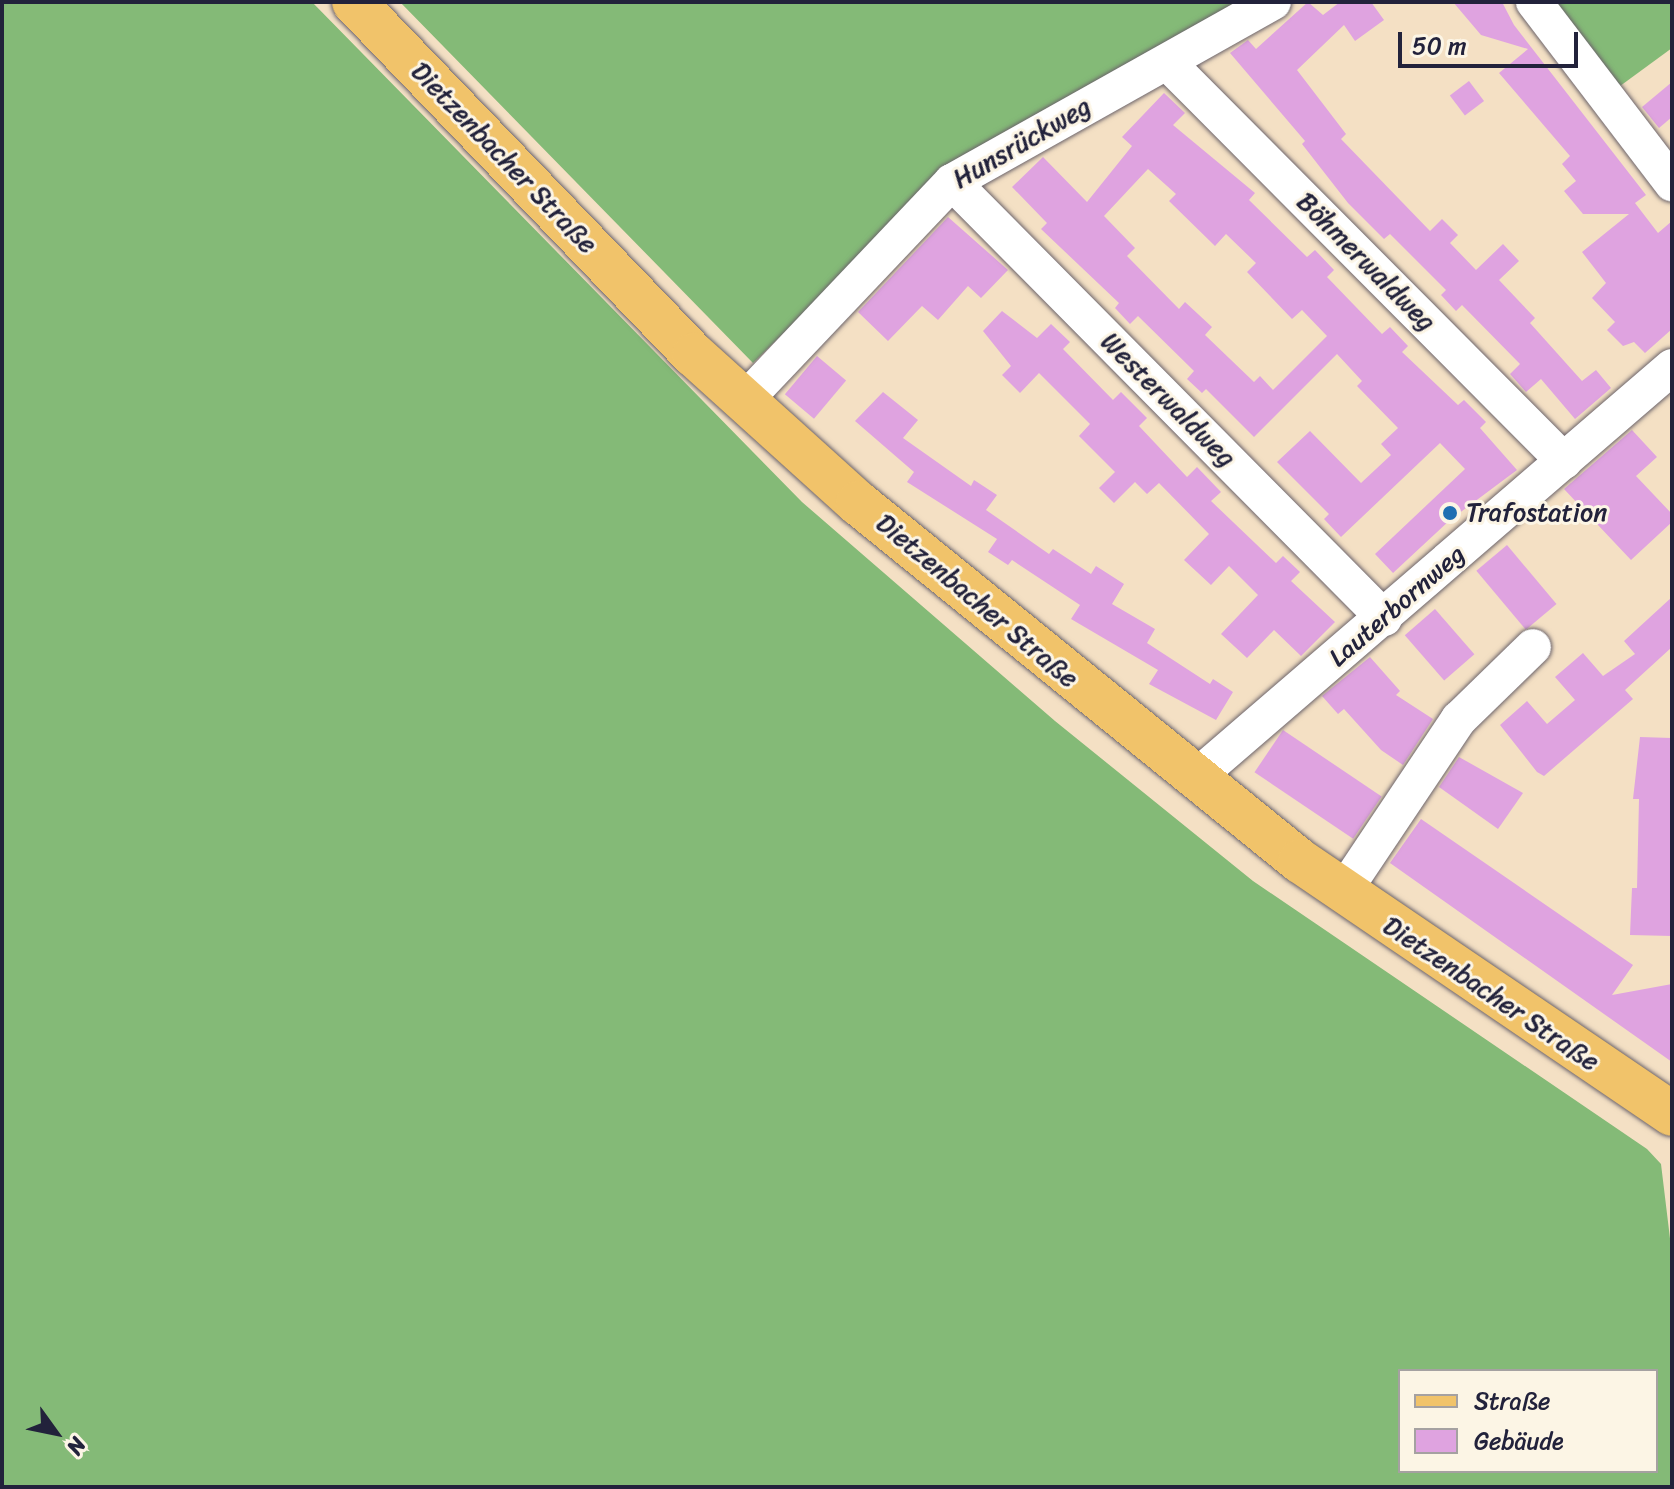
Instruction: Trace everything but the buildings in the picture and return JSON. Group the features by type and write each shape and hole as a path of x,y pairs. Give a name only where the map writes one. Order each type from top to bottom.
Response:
{"main road":[{"name":"Dietzenbacher Straße","path":"354,2 743,402 1194,779 1343,892 1672,1114"}],"street":[{"name":"Hunsrückweg","path":"743,402 952,182 1273,2"},
{"path":"1534,2 1672,183"},
{"name":"Böhmerwaldweg","path":"1167,62 1564,461"},
{"name":"Westerwaldweg","path":"952,182 1384,618"},
{"name":"Lauterbornweg","path":"1194,779 1672,367"},
{"path":"1343,892 1459,719 1533,647"}],"green space":[{"path":"2,2 312,2 802,502 1055,721 1253,881 1647,1149 1661,1164 1672,1255 1672,1487 2,1487"},
{"path":"400,2 1240,2 825,292 753,363"},
{"path":"1547,2 1672,2 1672,48 1616,89"}],"place":[{"name":"Trafostation","path":"1450,513"}]}
